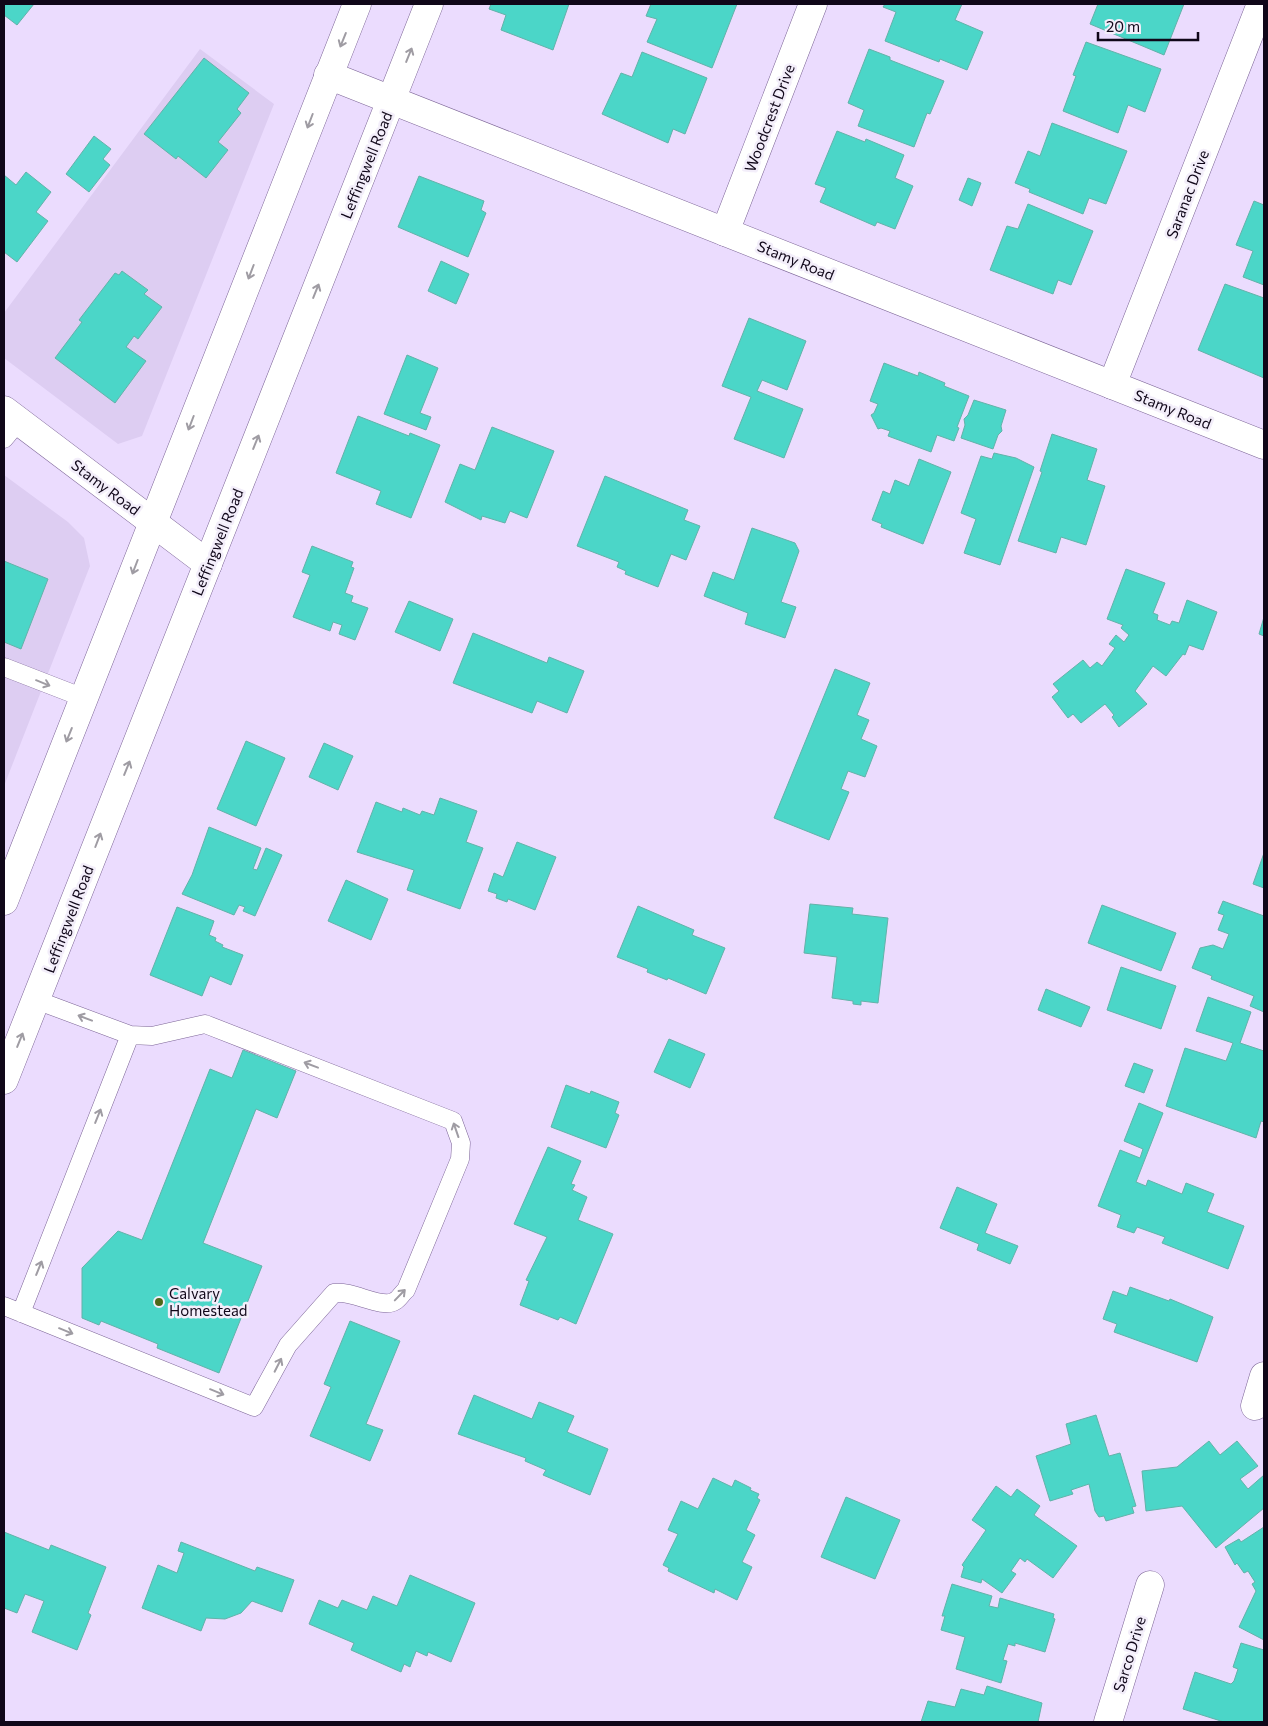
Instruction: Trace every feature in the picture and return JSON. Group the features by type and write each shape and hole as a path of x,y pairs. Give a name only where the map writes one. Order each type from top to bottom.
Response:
{"main road":[{"path":"4,901 357,4"},
{"name":"Leffingwell Road","path":"4,1080 430,4"},
{"name":"Woodcrest Drive","path":"725,232 813,4"},
{"name":"Saranac Drive","path":"1112,385 1261,4"},
{"name":"Stamy Road","path":"328,76 1264,445"},
{"name":"Stamy Road","path":"9,423 152,522 208,564"},
{"path":"1255,1406 1264,1376"},
{"name":"Sarco Drive","path":"1108,1722 1150,1585"}],"lane":[{"path":"4,667 84,698"},
{"path":"4,1306 254,1407 288,1345 334,1293 344,1291 385,1305 395,1301 406,1290 460,1159 462,1144 453,1121 204,1024 152,1036 130,1035 36,1000"},
{"path":"21,1313 130,1035"}],"shaded area":[{"path":"200,49 274,104 142,436 118,444 4,358 4,313"},
{"path":"4,475 68,522 84,538 90,566 4,786"}],"building":[{"path":"4,4 34,4 17,25 4,15"},
{"path":"491,4 569,4 553,50 501,30 506,15 489,9"},
{"path":"651,4 737,4 712,68 647,42 657,19 646,16"},
{"path":"885,4 962,4 955,20 983,32 967,70 940,59 939,62 885,41 896,12 883,7"},
{"path":"1098,4 1184,4 1164,55 1090,24"},
{"path":"1086,42 1161,69 1145,112 1128,105 1118,133 1063,111 1076,76 1073,75"},
{"path":"869,49 890,57 890,60 944,81 930,114 927,113 914,147 858,126 864,110 848,103"},
{"path":"642,52 707,78 685,134 673,129 668,143 602,114 621,73 632,77"},
{"path":"204,58 249,93 237,109 241,113 218,142 228,150 206,178 178,156 176,159 144,134"},
{"path":"1052,123 1127,151 1106,204 1089,198 1083,214 1029,192 1030,189 1015,183 1028,151 1040,156"},
{"path":"837,131 865,142 866,139 904,155 895,178 913,186 895,229 877,222 875,226 820,202 826,188 815,184"},
{"path":"94,136 111,149 103,159 110,165 89,192 66,174"},
{"path":"26,172 51,192 36,212 48,221 17,262 4,252 4,175 16,185"},
{"path":"419,176 484,201 481,210 486,213 468,257 398,227"},
{"path":"968,178 981,183 972,206 959,200"},
{"path":"1254,201 1264,205 1264,285 1243,277 1253,251 1236,245"},
{"path":"1028,204 1093,231 1071,285 1058,280 1053,294 990,270 1007,226 1018,229"},
{"path":"441,261 469,274 456,304 428,291"},
{"path":"122,271 148,290 144,294 162,307 138,339 134,336 126,347 146,361 115,403 55,358 82,322 79,320 115,273 119,275"},
{"path":"1225,284 1264,298 1264,378 1198,350"},
{"path":"749,318 806,341 787,390 762,380 757,391 803,409 784,458 734,439 751,397 722,386"},
{"path":"407,355 438,368 420,413 431,417 426,430 384,414"},
{"path":"884,363 918,376 919,372 945,383 944,386 969,396 957,427 959,428 954,441 937,435 931,452 888,436 890,431 878,429 871,415 878,404 870,401"},
{"path":"974,400 1006,410 1001,426 1002,431 998,435 993,449 961,438 965,425 964,419 968,415"},
{"path":"358,416 409,436 410,433 440,445 411,518 376,504 381,491 336,473"},
{"path":"492,427 554,451 527,518 510,511 505,523 482,516 481,520 445,502 460,464 475,470"},
{"path":"1052,434 1097,449 1087,480 1105,486 1086,545 1061,537 1056,553 1018,541 1042,472 1040,471"},
{"path":"994,453 1016,458 1034,467 1000,565 964,553 976,519 961,513 981,456 992,459"},
{"path":"919,459 951,472 923,544 881,527 882,524 872,520 883,491 890,494 895,480 909,486"},
{"path":"605,476 688,510 684,520 700,526 686,560 671,554 658,587 625,574 626,571 617,567 619,562 577,546"},
{"path":"752,528 795,543 799,551 781,602 796,607 785,638 745,624 748,613 704,596 713,572 734,580"},
{"path":"312,546 353,562 351,567 354,568 345,593 353,596 351,602 368,608 355,640 339,634 342,625 333,622 330,631 293,617 310,575 302,572"},
{"path":"4,561 48,579 21,649 4,642"},
{"path":"1126,569 1165,583 1153,613 1158,615 1157,620 1170,625 1172,621 1179,623 1187,600 1217,612 1203,650 1189,645 1185,655 1183,654 1166,676 1153,666 1135,691 1147,704 1119,727 1112,717 1114,715 1105,704 1081,723 1073,714 1068,718 1052,697 1059,691 1053,684 1083,660 1090,668 1097,662 1102,666 1115,648 1109,644 1116,635 1124,642 1129,635 1121,628 1123,625 1107,619"},
{"path":"409,601 453,619 440,651 395,632"},
{"path":"1264,617 1264,636 1259,634"},
{"path":"473,633 547,663 549,657 584,671 567,713 537,701 532,713 453,683"},
{"path":"835,669 870,683 857,715 869,720 861,739 877,746 865,777 848,771 841,789 849,792 829,840 774,818"},
{"path":"246,741 285,758 256,826 217,809"},
{"path":"324,743 353,756 338,790 309,777"},
{"path":"440,798 477,811 466,842 483,848 460,909 407,890 414,870 357,852 376,802 402,812 403,808 420,815 422,811 434,815"},
{"path":"209,827 261,848 253,869 257,870 266,848 282,855 255,916 243,911 245,907 239,905 234,915 182,894 192,875"},
{"path":"517,842 556,857 535,910 508,899 507,902 496,898 497,894 488,891 494,873 503,877"},
{"path":"1264,853 1264,888 1253,884"},
{"path":"346,880 388,899 371,940 328,921"},
{"path":"1223,901 1264,916 1264,1012 1250,1006 1254,996 1211,979 1212,976 1192,968 1200,948 1213,945 1223,949 1229,934 1218,930 1224,915 1218,913"},
{"path":"810,904 853,908 852,914 888,918 878,1003 861,1001 861,1005 853,1004 853,1001 832,998 837,957 804,953"},
{"path":"1102,905 1176,933 1161,971 1088,943"},
{"path":"638,906 694,930 692,935 725,948 706,994 668,978 667,980 647,972 648,969 617,957"},
{"path":"177,907 214,921 209,935 216,938 215,941 223,945 222,947 243,955 231,985 210,976 202,996 150,975"},
{"path":"1121,967 1176,986 1161,1029 1107,1010"},
{"path":"1046,989 1090,1007 1081,1027 1038,1010"},
{"path":"1208,997 1251,1012 1240,1043 1264,1051 1264,1122 1261,1121 1256,1138 1166,1106 1185,1048 1226,1061 1233,1043 1196,1031"},
{"path":"669,1039 705,1054 690,1088 654,1072"},
{"path":"243,1050 296,1071 277,1118 256,1109 203,1243 262,1266 219,1373 157,1348 158,1344 101,1321 99,1325 82,1318 82,1268 118,1231 142,1240 210,1069 232,1078"},
{"path":"1134,1063 1153,1070 1144,1093 1125,1086"},
{"path":"566,1085 590,1094 591,1091 619,1102 615,1113 619,1115 606,1148 551,1127"},
{"path":"1139,1103 1163,1113 1136,1182 1146,1186 1148,1180 1182,1194 1186,1183 1214,1194 1207,1212 1244,1226 1228,1269 1162,1243 1165,1237 1137,1227 1134,1233 1117,1227 1121,1215 1098,1206 1120,1150 1140,1158 1143,1149 1124,1141"},
{"path":"548,1147 581,1161 571,1184 575,1185 572,1190 587,1197 578,1220 613,1234 576,1324 560,1317 558,1320 520,1305 529,1281 526,1280 547,1237 514,1224"},
{"path":"957,1187 997,1204 985,1233 1018,1246 1010,1264 977,1250 979,1244 940,1228"},
{"path":"1130,1287 1169,1301 1170,1299 1213,1317 1197,1362 1114,1332 1117,1324 1103,1319 1113,1291 1127,1296"},
{"path":"350,1321 400,1341 366,1424 383,1430 370,1461 310,1436 331,1387 324,1384"},
{"path":"474,1395 532,1419 539,1402 574,1416 567,1432 608,1449 590,1495 543,1475 546,1470 525,1461 526,1458 458,1434"},
{"path":"1096,1415 1109,1456 1120,1453 1136,1506 1132,1507 1134,1513 1106,1521 1104,1516 1099,1517 1095,1511 1089,1484 1071,1490 1073,1494 1050,1501 1036,1456 1071,1444 1066,1424"},
{"path":"1209,1441 1220,1455 1237,1441 1258,1466 1240,1479 1248,1489 1264,1475 1264,1508 1216,1548 1182,1506 1146,1511 1142,1471 1177,1467"},
{"path":"713,1478 732,1487 735,1480 759,1494 757,1498 760,1500 746,1530 755,1535 742,1562 752,1567 737,1600 715,1589 714,1593 668,1571 669,1568 663,1565 678,1534 668,1530 681,1501 698,1509"},
{"path":"996,1486 1011,1497 1017,1489 1040,1506 1034,1515 1077,1546 1053,1578 1027,1559 1025,1562 1020,1558 1011,1571 1016,1574 1002,1593 982,1579 981,1583 961,1577 964,1567 962,1565 986,1530 972,1520"},
{"path":"846,1497 900,1520 875,1579 821,1557"},
{"path":"1264,1527 1264,1640 1239,1627 1256,1591 1252,1584 1255,1582 1248,1571 1244,1573 1237,1563 1235,1565 1225,1547 1239,1539 1241,1542"},
{"path":"4,1532 49,1550 51,1545 106,1567 88,1613 91,1615 77,1650 32,1632 44,1601 25,1594 17,1613 4,1608"},
{"path":"181,1542 255,1571 257,1567 294,1580 282,1612 252,1601 241,1613 225,1619 206,1618 201,1631 142,1608 158,1565 177,1573 184,1553 178,1551"},
{"path":"410,1575 475,1603 451,1662 428,1652 427,1656 416,1651 410,1667 404,1664 401,1672 351,1650 354,1643 309,1624 319,1600 338,1608 342,1600 367,1610 373,1596 397,1606"},
{"path":"952,1584 992,1596 989,1606 998,1608 1000,1598 1054,1614 1053,1618 1055,1619 1045,1652 1015,1643 1015,1646 1008,1644 1003,1660 1007,1661 1001,1683 956,1669 965,1637 941,1630 945,1616 942,1616"},
{"path":"1241,1643 1264,1650 1264,1722 1224,1722 1183,1709 1195,1672 1231,1684 1234,1681 1238,1669 1233,1667"},
{"path":"987,1686 1042,1703 1038,1722 921,1722 928,1701 955,1707 961,1689 984,1695"}],"place":[{"name":"Calvary Homestead","path":"159,1302"}]}
